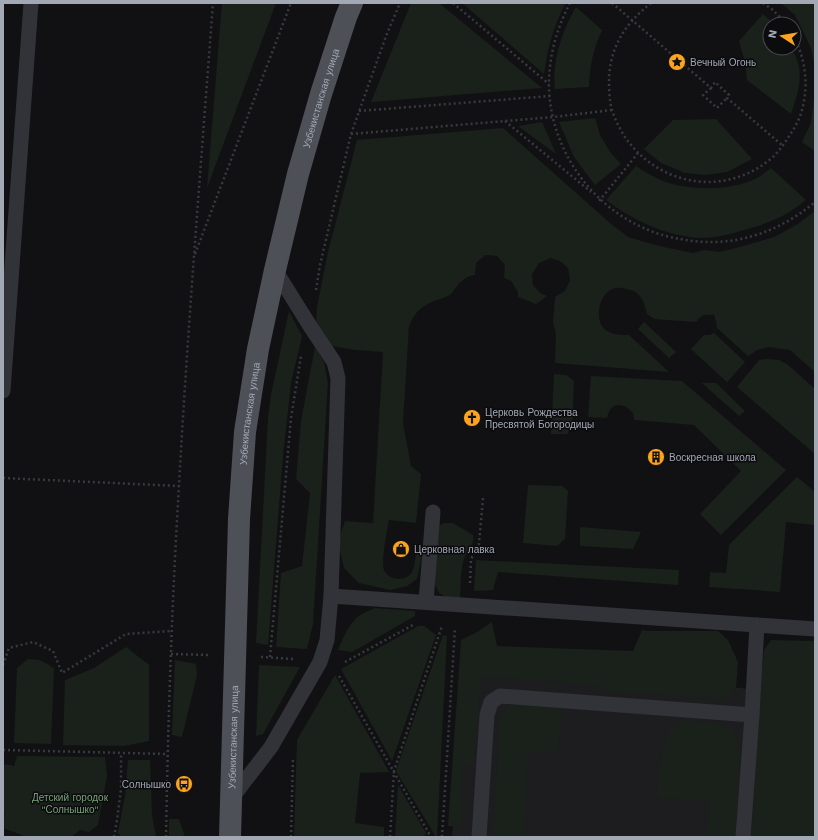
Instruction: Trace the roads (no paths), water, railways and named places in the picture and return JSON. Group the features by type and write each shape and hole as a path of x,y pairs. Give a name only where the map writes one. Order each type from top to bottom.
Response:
{"main road":[{"name":"Узбекистанская улица","path":"230,837 239,519 245,432 258,349 274,270 304,152 321,94 352,3"}],"lane":[{"path":"3,391 31,3"},
{"path":"231,799 271,747 320,662 327,640 331,596 338,378 334,362 274,270"},
{"path":"426,602 433,512"},
{"path":"331,596 470,604 815,629"},
{"path":"743,837 752,715 756,625"},
{"path":"479,837 487,715 491,702 500,696 752,715"}],"place":[{"name":"Вечный Огонь","path":"677,62"},
{"name":"Церковь Рождества Пресвятой Богородицы","path":"472,418"},
{"name":"Воскресная школа","path":"656,457"},
{"name":"Церковная лавка","path":"401,549"},
{"name":"Солнышко","path":"184,784"}],"park label":[{"name":"Детский городок \"Солнышко\"","path":"70,802"}]}
